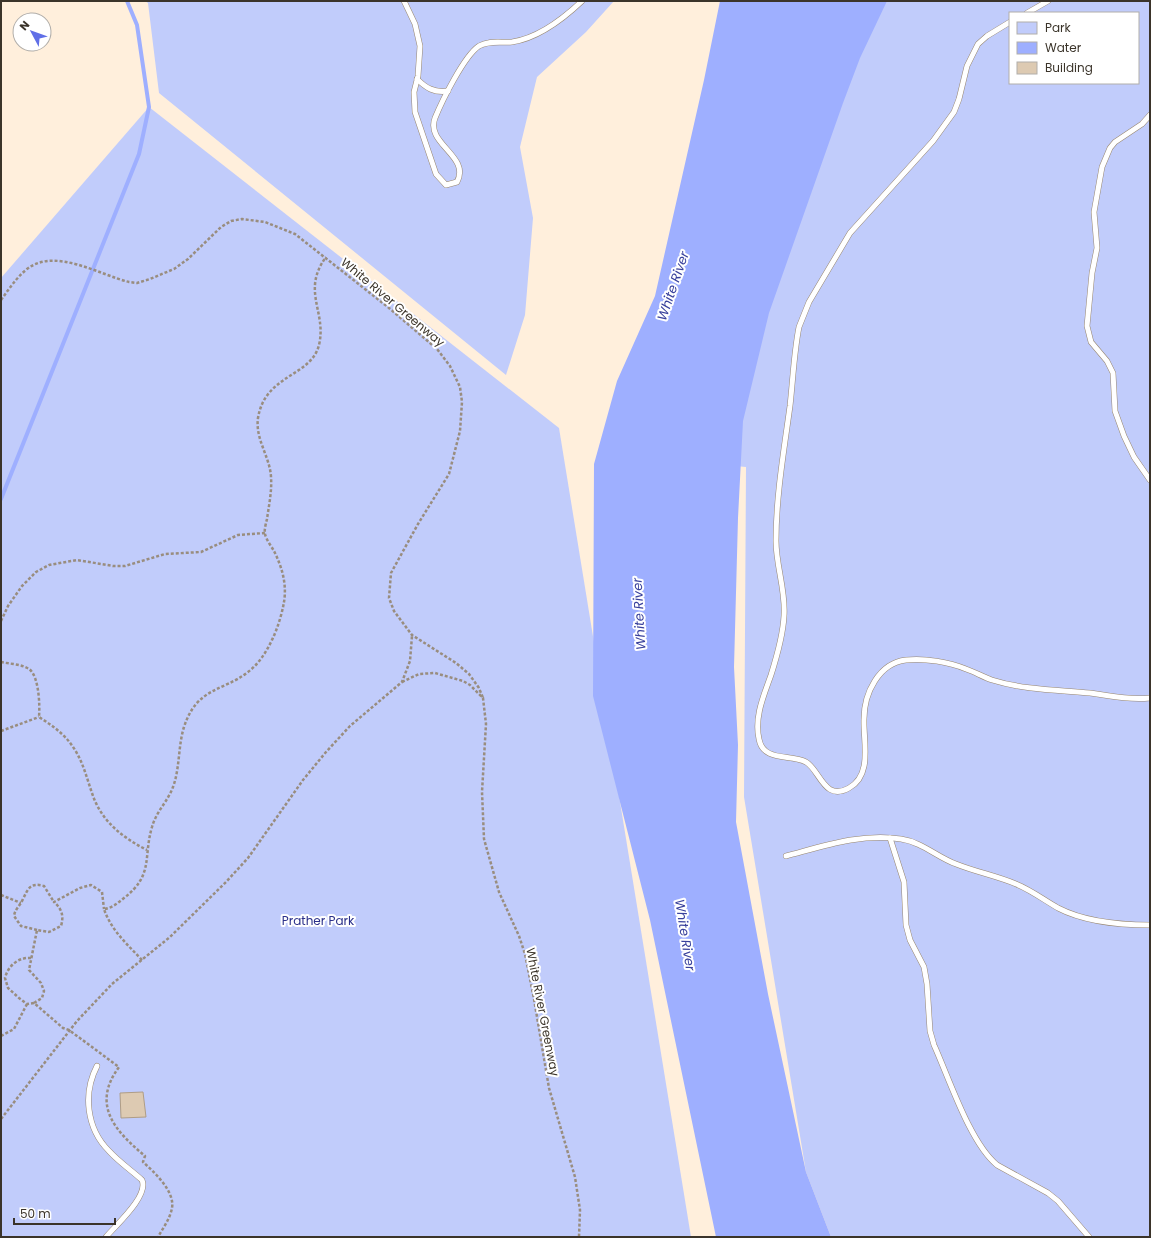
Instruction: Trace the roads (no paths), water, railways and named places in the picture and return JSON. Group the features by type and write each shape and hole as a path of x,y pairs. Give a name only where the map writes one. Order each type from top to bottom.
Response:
{"lane":[{"path":"404,1 412,14 418,37 420,54 414,92 415,112 436,174 446,185 457,182 460,176 458,165 440,142 433,130 436,116 466,59 479,46 487,43 520,40 539,32 564,18 582,1"},
{"path":"1029,12 1048,1"},
{"path":"1009,23 987,36 978,44 967,66 959,99 954,112 933,141 850,233 809,302 802,318 796,341 778,506 776,542 784,596 784,615 776,656 761,702 759,740 763,748 770,754 807,763 813,768 821,782 831,789 843,790 849,788 860,775 866,760 864,718 866,705 873,686 882,670 892,664 904,660 918,659 953,665 992,680 1034,690 1138,699 1150,698"},
{"path":"417,79 422,85 436,92 448,91"},
{"path":"1150,115 1142,124 1115,142 1110,148 1102,167 1094,212 1097,248 1092,273 1086,326 1091,342 1107,361 1113,373 1115,411 1124,436 1134,457 1150,480"},
{"path":"786,856 814,847 857,838 878,837 908,840 929,849 956,864 1016,884 1059,908 1076,915 1118,924 1150,925"},
{"path":"890,838 904,882 906,925 910,940 924,967 927,984 930,1031 934,1045 976,1140 990,1160 997,1166 1058,1201 1088,1237"},
{"path":"97,1066 92,1076 88,1094 88,1104 96,1131 108,1151 142,1180 144,1184 140,1197 106,1237"}],"water":[{"name":"White River","path":"720,1 887,1 860,58 769,313 743,421 738,518 734,667 738,745 736,822 768,994 806,1172 831,1237 716,1237 650,920 593,696 594,464 617,381 655,296 704,80"}],"waterway":[{"path":"1,499 139,154 149,107 137,25 127,1"}],"park label":[{"name":"Prather Park","path":"318,920"}]}
